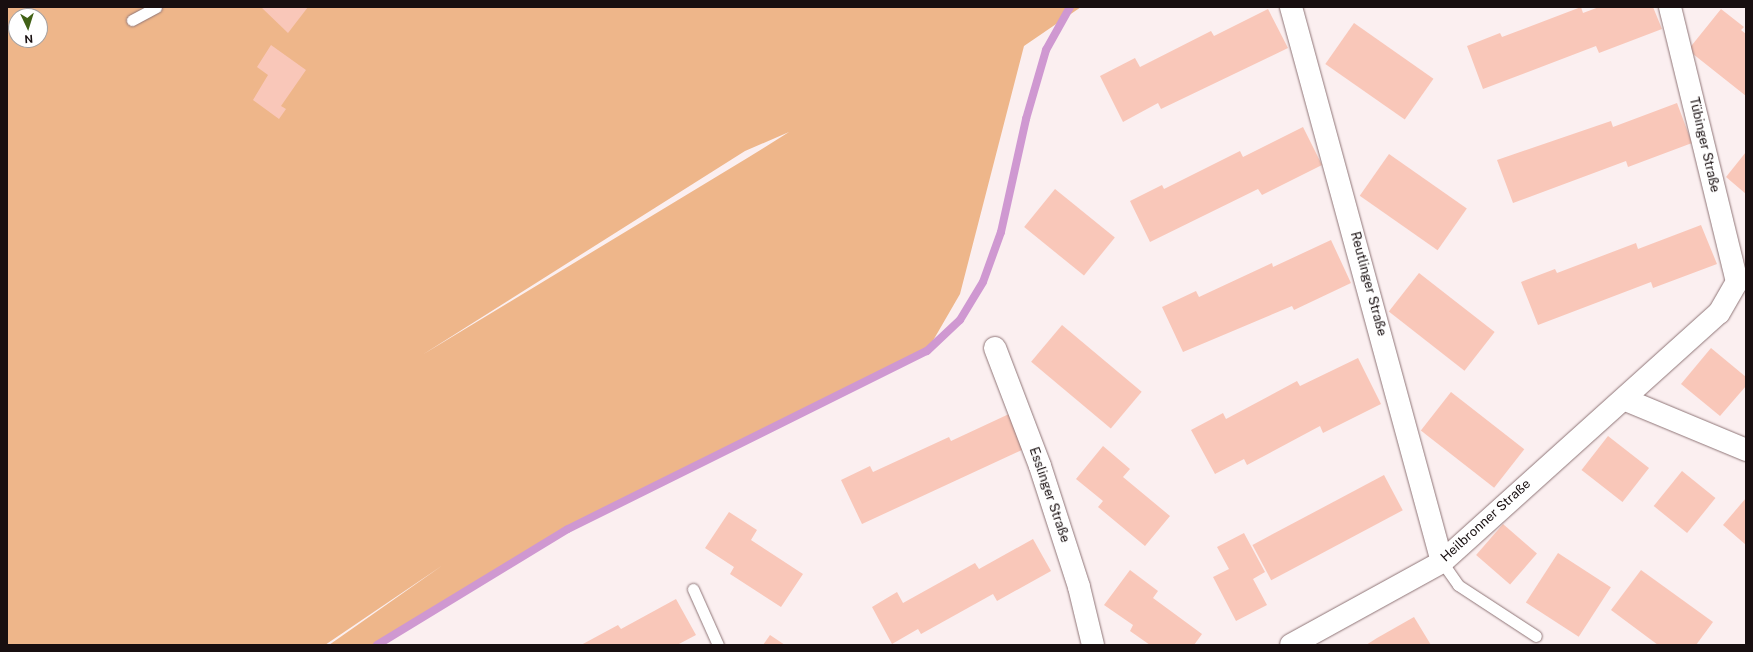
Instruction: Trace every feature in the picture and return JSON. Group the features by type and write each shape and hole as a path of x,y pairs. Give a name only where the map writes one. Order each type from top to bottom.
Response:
{"street":[{"name":"Reutlinger Straße","path":"1291,7 1442,562"},
{"name":"Tübinger Straße","path":"1670,7 1741,280"},
{"name":"Heilbronner Straße","path":"1291,645 1442,562 1626,400 1719,313 1741,280"},
{"name":"Esslinger Straße","path":"995,348 1040,466 1079,587 1093,645"},
{"path":"1626,400 1746,450"}],"lane":[{"path":"132,20 156,7"},
{"path":"1442,562 1458,585 1536,636"},
{"path":"693,589 718,645"}],"shaded area":[{"path":"7,7 1081,7 1024,46 960,294 927,351 568,529 376,645 329,645 443,565 325,645 7,645","holes":["789,132 422,355 745,151"]}],"building":[{"path":"261,7 308,7 288,33"},
{"path":"1581,7 1583,13 1599,7 1653,7 1662,29 1599,53 1596,46 1483,89 1467,46 1500,33 1502,37"},
{"path":"1268,9 1288,48 1161,109 1158,103 1123,122 1100,76 1135,58 1140,67 1211,31 1214,36"},
{"path":"1721,9 1744,27 1741,30 1746,34 1746,96 1688,50"},
{"path":"1354,23 1433,79 1405,120 1325,64"},
{"path":"271,45 306,70 281,106 286,109 279,119 253,100 268,75 257,67"},
{"path":"1677,103 1692,143 1628,167 1626,161 1513,203 1497,160 1611,121 1613,127"},
{"path":"1303,127 1322,165 1262,195 1258,189 1150,242 1130,201 1162,185 1164,189 1240,151 1243,157"},
{"path":"1746,152 1746,194 1726,177"},
{"path":"1389,154 1467,208 1438,250 1360,196"},
{"path":"1055,189 1115,237 1084,276 1024,227"},
{"path":"1701,225 1717,264 1653,288 1651,282 1538,325 1521,282 1555,269 1557,273 1636,243 1638,249"},
{"path":"1331,240 1351,283 1294,310 1292,306 1183,352 1162,307 1196,291 1199,297 1272,263 1273,267"},
{"path":"1419,273 1495,332 1464,371 1389,312"},
{"path":"1062,325 1142,392 1111,429 1031,362"},
{"path":"1711,348 1746,377 1746,386 1720,416 1681,384"},
{"path":"1358,358 1381,404 1323,433 1320,426 1247,465 1244,459 1215,474 1191,430 1223,413 1226,419 1297,381 1300,386"},
{"path":"1451,392 1524,449 1494,488 1421,431"},
{"path":"1009,414 1026,448 862,524 841,480 870,466 873,472 949,437 951,441"},
{"path":"1608,436 1649,468 1623,502 1582,470"},
{"path":"1103,446 1130,469 1123,477 1170,516 1145,546 1098,507 1103,501 1076,479"},
{"path":"1682,471 1715,498 1687,533 1654,506"},
{"path":"1384,475 1403,510 1271,580 1252,545"},
{"path":"1746,498 1746,545 1723,525"},
{"path":"729,512 757,530 751,540 803,574 781,607 730,574 734,567 705,548"},
{"path":"1503,524 1537,554 1510,584 1476,555"},
{"path":"1244,533 1265,572 1253,579 1267,605 1236,621 1213,577 1229,569 1217,547"},
{"path":"1033,539 1051,571 997,601 993,594 921,634 918,629 892,644 872,607 897,592 903,603 975,563 979,569"},
{"path":"1558,553 1611,587 1579,637 1526,602"},
{"path":"1130,570 1158,591 1153,598 1202,634 1194,645 1150,645 1130,631 1133,625 1104,605"},
{"path":"1641,570 1713,622 1696,645 1658,645 1611,610"},
{"path":"676,599 696,635 677,645 581,645 618,625 621,629"},
{"path":"1414,617 1431,645 1366,645 1377,638"},
{"path":"770,635 785,645 763,645"}],"waterway":[{"path":"377,645 568,529 927,351 960,320 983,282 1001,232 1026,119 1046,50 1070,7"}]}
